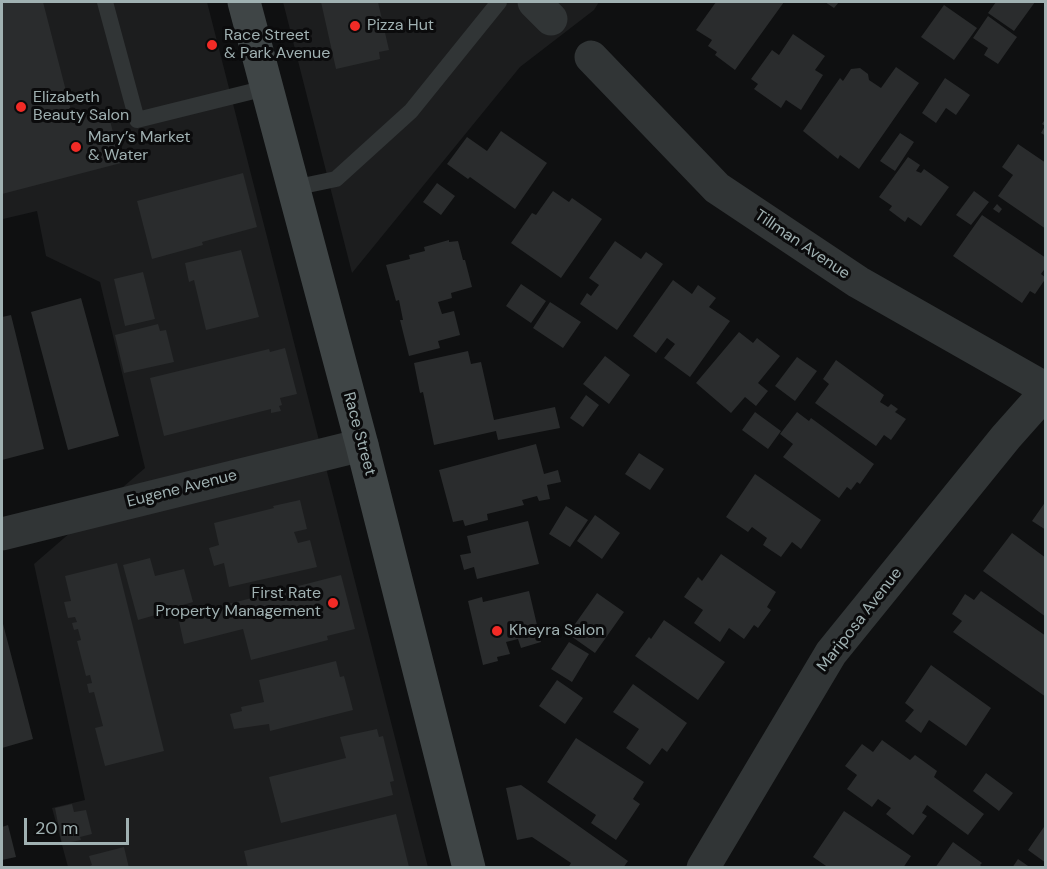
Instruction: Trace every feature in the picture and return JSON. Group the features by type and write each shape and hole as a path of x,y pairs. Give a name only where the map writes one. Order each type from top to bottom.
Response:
{"main road":[{"name":"Race Street","path":"244,2 362,445 469,867"}],"street":[{"name":"Tillman Avenue","path":"591,57 717,188 858,282 1046,391"},
{"name":"Mariposa Avenue","path":"704,867 831,653 1046,391"},
{"name":"Eugene Avenue","path":"2,534 362,445"}],"lane":[{"path":"105,2 137,120 266,88"},
{"path":"293,188 336,179 411,111 499,2"}],"shaded area":[{"path":"2,2 207,2 428,867 68,867 52,808 85,800 34,564 145,468 100,282 46,256 37,211 3,219"},
{"path":"283,2 599,2 594,10 520,67 352,273"}],"building":[{"path":"2,2 43,2 73,118 107,109 121,163 2,194"},
{"name":"Pizza Hut","path":"321,2 378,2 389,50 379,52 380,59 336,69"},
{"path":"716,2 784,2 735,70 715,55 717,52 708,46 712,40 696,30"},
{"path":"825,2 839,2 834,8"},
{"path":"996,2 1035,2 1014,31 988,13"},
{"path":"944,5 977,28 954,60 921,37"},
{"path":"988,16 1017,37 998,64 984,55 988,48 973,38"},
{"path":"793,34 825,56 815,70 823,75 801,110 786,100 781,108 754,89 758,84 751,79 772,50 779,55"},
{"path":"896,67 919,83 859,169 840,155 838,159 803,131 840,78 843,81 851,69 860,68 868,74 869,80 881,88"},
{"path":"945,78 970,95 956,115 946,108 936,123 922,113"},
{"path":"1046,118 1046,136 1041,133 1045,126 1042,124"},
{"path":"501,131 547,163 515,209 470,177 468,179 447,164 467,137 487,151"},
{"path":"900,133 914,142 895,171 880,161"},
{"path":"1018,144 1046,163 1046,229 998,196 1013,175 1002,167"},
{"path":"908,157 920,165 916,171 921,173 924,169 949,187 921,226 908,217 905,222 889,210 892,206 879,197"},
{"path":"243,173 257,227 152,259 137,201"},
{"path":"437,183 455,196 441,215 423,202"},
{"path":"553,191 569,202 572,198 602,219 561,278 511,243 532,213 536,215"},
{"path":"974,191 989,202 971,225 956,215"},
{"path":"997,204 1002,209 999,213 993,209"},
{"path":"982,215 1046,258 1046,267 1041,274 1046,278 1035,294 1030,291 1022,303 953,256"},
{"path":"449,240 449,242 458,241 472,287 451,293 452,298 438,302 442,314 454,311 460,335 438,341 440,348 409,356 400,320 403,320 399,300 396,301 386,265 410,259 409,255 425,251 424,247"},
{"path":"615,241 641,259 646,252 663,264 617,330 580,304 587,293 591,296 599,285 589,278"},
{"path":"241,250 259,317 206,330 194,280 189,282 185,263"},
{"path":"143,272 155,319 125,326 114,279"},
{"path":"673,280 692,294 698,285 716,298 709,307 730,321 690,377 664,358 675,344 667,338 656,353 633,336"},
{"path":"521,284 546,301 531,323 506,306"},
{"path":"81,298 119,436 68,450 31,312"},
{"path":"550,302 581,322 563,348 533,328"},
{"path":"11,315 44,449 2,460 2,317"},
{"path":"158,324 160,331 166,330 174,362 124,373 115,335"},
{"path":"739,332 753,343 757,338 780,356 758,383 768,391 756,406 745,397 731,413 696,383"},
{"path":"285,348 297,394 280,398 281,411 271,413 271,409 164,436 150,378 269,349 270,352"},
{"path":"468,351 471,364 481,362 494,420 555,407 560,428 498,440 496,431 434,445 423,392 420,393 414,363"},
{"path":"605,356 630,375 609,404 583,384"},
{"path":"797,357 817,371 795,401 775,386"},
{"path":"836,360 884,395 880,402 888,407 891,404 898,409 895,412 906,419 891,440 884,435 876,446 815,403 829,384 823,379"},
{"path":"586,395 599,405 583,427 570,418"},
{"path":"755,412 781,431 768,449 742,430"},
{"path":"797,412 809,421 811,418 874,464 860,484 857,482 851,490 847,487 839,498 783,457 793,444 780,434"},
{"path":"536,444 544,474 558,470 561,482 547,485 550,499 539,501 537,496 522,500 524,505 487,514 488,520 465,526 463,520 453,522 439,470"},
{"path":"639,453 664,469 650,490 625,474"},
{"path":"755,474 821,520 801,549 792,542 781,557 763,545 767,538 752,527 748,532 726,517"},
{"path":"300,500 307,529 294,532 298,543 310,540 317,567 229,587 224,563 214,566 209,548 219,545 214,523"},
{"path":"1046,501 1046,530 1032,521"},
{"path":"566,506 588,520 570,547 549,534"},
{"path":"595,515 620,533 602,559 577,541"},
{"path":"528,521 539,564 477,579 474,567 464,570 460,555 471,553 467,536"},
{"path":"1012,533 1046,558 1046,617 983,571"},
{"path":"721,554 776,592 767,607 771,610 758,628 754,625 744,639 729,628 720,642 694,623 703,610 684,597 698,577 702,581"},
{"path":"150,558 155,576 184,569 193,602 138,620 123,565"},
{"path":"117,563 164,751 105,766 95,728 103,726 94,692 89,693 87,684 92,683 90,675 86,676 77,641 81,640 78,629 74,630 72,623 77,622 75,617 68,618 64,602 71,601 65,576"},
{"path":"341,575 355,629 327,636 328,640 251,660 243,629 184,644 178,617"},
{"path":"529,591 541,642 521,648 518,639 506,642 510,654 497,657 498,661 483,665 468,601 482,597 483,602"},
{"path":"981,591 1046,636 1046,697 953,632 962,621 952,614 965,594 974,600"},
{"path":"597,593 624,612 595,653 568,634"},
{"path":"2,620 33,739 2,748"},
{"path":"664,620 725,662 698,700 635,656"},
{"path":"569,642 589,654 572,682 551,669"},
{"path":"336,661 340,677 344,676 353,710 270,731 269,724 234,729 230,714 242,711 241,707 264,702 259,680"},
{"path":"931,665 991,708 966,746 929,720 921,733 905,721 914,710 905,703"},
{"path":"557,680 583,698 565,724 539,706"},
{"path":"633,684 687,723 667,752 662,748 650,765 626,748 639,729 613,712"},
{"path":"377,729 379,737 383,736 394,781 390,782 393,795 281,823 269,777 346,758 340,737"},
{"path":"576,738 644,782 633,799 640,804 616,840 591,823 596,815 547,782"},
{"path":"882,740 910,760 915,755 937,771 934,777 984,814 968,835 927,805 922,813 927,816 913,835 886,814 891,808 878,799 872,807 847,789 857,775 845,766 862,744 873,752"},
{"path":"986,773 1013,793 999,811 973,791"},
{"path":"521,785 628,861 623,868 568,868 571,863 532,837 517,840 506,788"},
{"path":"72,804 74,812 86,810 92,834 80,837 81,840 62,844 55,808"},
{"path":"844,811 911,856 903,868 829,868 813,857"},
{"path":"396,814 409,867 248,868 244,851"},
{"path":"1046,824 1046,863 1028,850"},
{"path":"8,825 16,857 2,860 2,827"},
{"path":"953,842 982,863 980,865 983,868 935,868"},
{"path":"124,847 129,868 86,868 92,865 89,856"},
{"path":"1018,859 1031,868 1012,868"}],"place":[{"name":"Pizza Hut","path":"355,26"},
{"name":"Race Street & Park Avenue","path":"212,45"},
{"name":"Elizabeth Beauty Salon","path":"21,107"},
{"name":"Mary’s Market & Water","path":"76,147"},
{"name":"First Rate Property Management","path":"333,603"},
{"name":"Kheyra Salon","path":"497,631"}]}
